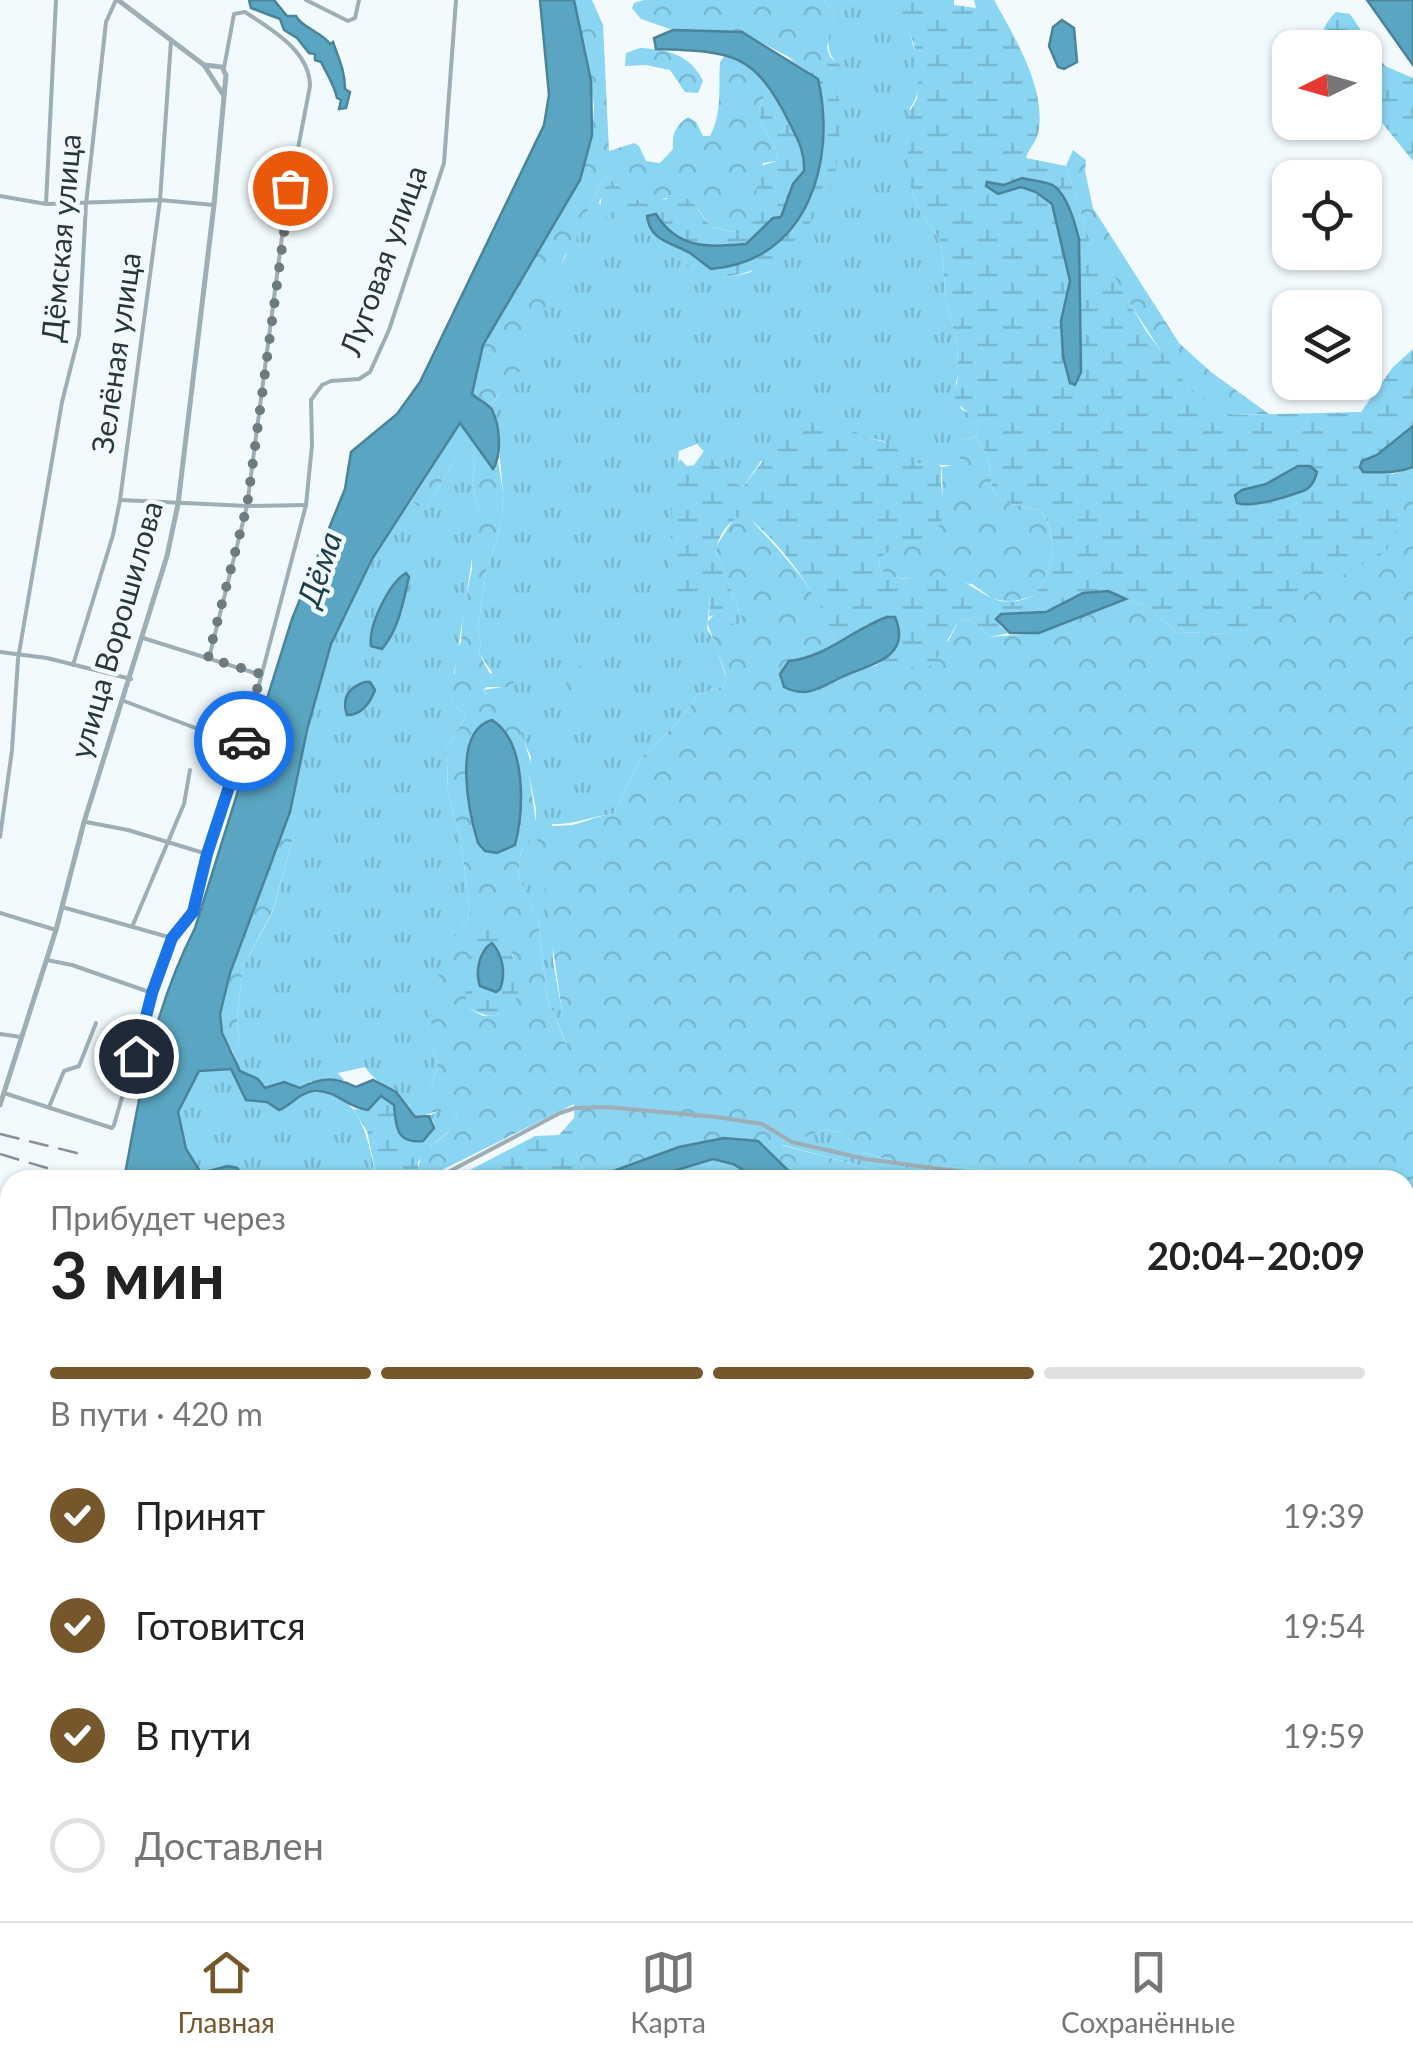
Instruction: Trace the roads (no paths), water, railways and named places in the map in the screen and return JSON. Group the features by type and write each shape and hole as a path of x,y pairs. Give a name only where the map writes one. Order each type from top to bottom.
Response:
{"street":[{"path":"46,204 56,0"},
{"name":"улица Ворошилова","path":"0,1104 167,556 178,504 214,205 222,96 218,78 117,0"},
{"name":"Дёмская улица","path":"0,838 18,656 62,402 79,335 86,204 106,22 117,0"},
{"path":"306,0 348,21 355,18 359,0"},
{"name":"Луговая улица","path":"50,1107 112,1128 172,938 193,912 207,854 243,746 306,506 312,445 311,400 322,385 360,379 370,372 444,163 456,0"},
{"path":"208,658 247,506 284,221 310,77 303,60 277,33 245,12 238,12 234,14 218,78"},
{"name":"Зелёная улица","path":"72,665 113,535 120,500 160,200 171,41"},
{"name":"улица Ворошилова","path":"204,65 220,67"},
{"path":"218,78 220,67"},
{"path":"0,196 46,204 160,200 214,205"},
{"path":"120,500 306,506"},
{"path":"143,638 261,674"},
{"path":"0,652 47,658 130,679"},
{"path":"124,701 243,746"},
{"path":"132,927 184,804 190,770"},
{"path":"0,774 8,775"},
{"path":"84,822 128,830 207,854"},
{"path":"61,906 172,938"},
{"path":"0,913 56,930"},
{"path":"46,960 152,993"},
{"path":"4,1093 50,1107 64,1071 80,1066 96,1023"},
{"path":"0,1034 21,1037"},
{"path":"452,1170 560,1113 606,1107 762,1124 792,1142 937,1170"}],"water":[{"path":"249,0 274,0 287,16 296,16 330,44 333,42 345,89 350,92 346,108 339,109 341,100 315,54 284,30 280,19 251,8"},
{"name":"Дёма","path":"540,0 574,0 591,81 592,135 580,180 483,345 472,394 495,416 499,440 496,463 493,469 460,423 372,559 331,644 290,812 230,973 220,1014 222,1033 240,1071 258,1079 265,1088 284,1082 300,1088 328,1080 356,1087 373,1080 396,1092 415,1117 429,1116 434,1128 423,1141 402,1137 394,1105 381,1096 368,1110 330,1093 315,1091 279,1110 267,1102 246,1100 231,1069 199,1071 178,1112 186,1149 199,1170 126,1170 158,1021 195,928 292,619 345,489 351,452 397,414 420,382 544,125 549,95"},
{"path":"1367,0 1413,0 1413,65"},
{"path":"1062,20 1074,28 1077,62 1064,69 1058,67 1049,46 1053,27"},
{"path":"673,30 742,32 818,79 823,142 808,202 792,227 771,247 744,262 711,269 657,236 647,216 656,214 674,234 695,244 746,244 773,218 781,217 793,184 804,171 802,150 775,97 750,68 721,54 656,49 654,38"},
{"path":"1022,178 1047,183 1059,191 1079,239 1081,372 1075,385 1070,383 1063,356 1061,321 1070,281 1052,204 1021,187 998,194 986,186 987,182 1004,185"},
{"path":"1413,426 1413,467 1394,472 1363,472 1362,461 1377,455"},
{"path":"1298,466 1310,466 1317,472 1306,490 1260,503 1237,503 1235,495 1242,490 1266,484"},
{"path":"406,573 409,577 393,633 382,649 371,646 381,606"},
{"path":"1108,591 1126,599 1039,633 1010,633 996,619 1001,614 1046,612 1083,593"},
{"path":"887,617 895,617 899,631 898,642 885,658 814,690 800,692 784,687 780,674 789,661 816,654"},
{"path":"370,682 375,690 371,699 361,711 347,715 348,694"},
{"path":"492,720 512,744 521,796 515,845 497,853 485,851 478,843 466,774 471,740 479,727"},
{"path":"492,943 503,971 496,992 480,986 478,974 481,956"},
{"path":"724,1138 758,1141 788,1170 743,1170 713,1159 677,1170 616,1170 679,1147"}],"railway":[{"path":"0,1134 81,1154"},
{"path":"0,1154 54,1170"}]}
